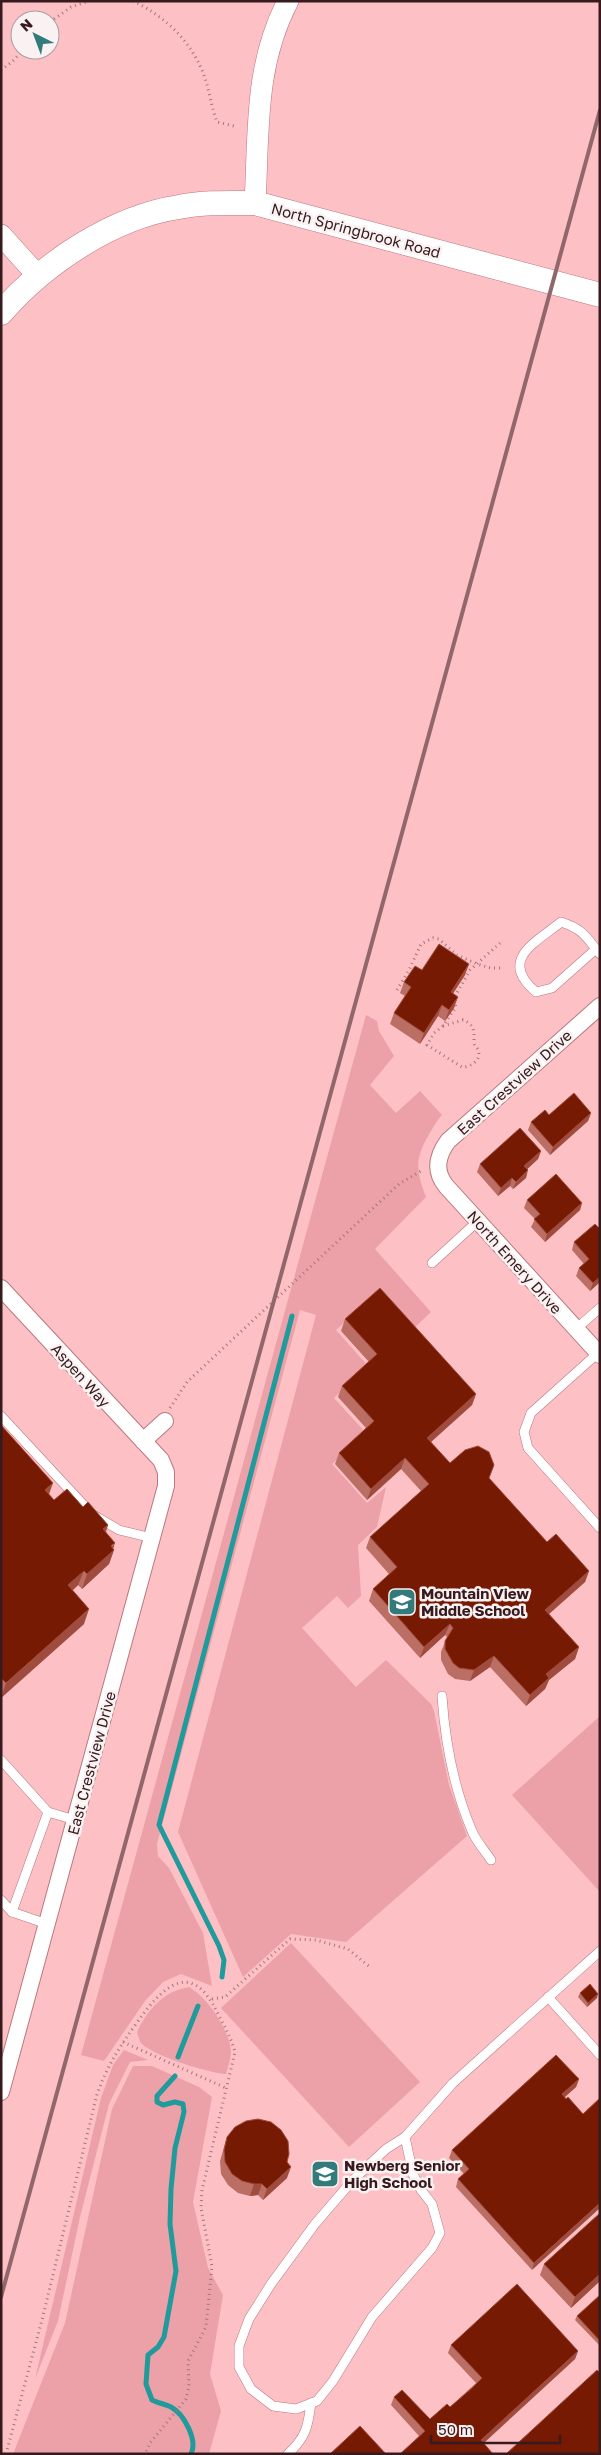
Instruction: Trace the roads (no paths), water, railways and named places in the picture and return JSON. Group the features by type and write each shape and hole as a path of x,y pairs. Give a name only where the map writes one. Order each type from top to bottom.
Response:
{"main road":[{"path":"1,313 38,276 65,254 135,219 177,207 212,203 255,203"},
{"name":"North Springbrook Road","path":"255,203 600,295"}],"street":[{"name":"North Springbrook Road","path":"255,203 262,76 268,47 288,1"},
{"path":"1,235 38,276"},
{"name":"East Crestview Drive","path":"438,1164 442,1151 448,1141 600,1006"},
{"name":"North Emery Drive","path":"438,1164 442,1181 599,1354"},
{"name":"Aspen Way","path":"1,1288 143,1441"},
{"path":"143,1441 165,1421"},
{"name":"East Crestview Drive","path":"1,2092 7,2051 47,1924 166,1486 166,1472 161,1460 143,1441"}],"lane":[{"path":"561,922 577,927 598,951 552,988 536,992 523,981 519,968 522,954 561,922"},
{"path":"432,1263 478,1220"},
{"path":"576,1329 600,1308"},
{"path":"599,1354 531,1413 524,1432 528,1448 600,1528"},
{"path":"1,1416 92,1514 119,1530 152,1538"},
{"path":"442,1696 444,1724 456,1785 472,1831 491,1860"},
{"path":"1,1760 48,1812 75,1820"},
{"path":"12,1912 48,1812"},
{"path":"1,1900 12,1912 47,1924"},
{"path":"405,2137 413,2174 420,2190 432,2204 440,2233 432,2248 372,2317 333,2381 317,2401 296,2409 273,2406 251,2389 239,2367 239,2346 249,2320 271,2284 315,2224 352,2181 386,2149 405,2137 453,2083 600,1950"},
{"path":"548,1997 600,2055"},
{"path":"288,2454 298,2444 307,2430 311,2403"}],"waterway":[{"path":"222,1977 224,1960 219,1946 159,1825 292,1316"},
{"path":"178,2057 198,2006"},
{"path":"175,2076 157,2096 157,2102 163,2105 175,2102 183,2104 184,2112 175,2148 171,2189 170,2224 176,2271 164,2337 158,2347 148,2355 146,2384 152,2400 176,2410 185,2421 193,2442 191,2454"}],"railway":[{"path":"1,2297 600,110"}],"place":[{"name":"Mountain View Middle School","path":"402,1602"},
{"name":"Newberg Senior High School","path":"325,2174"}]}
